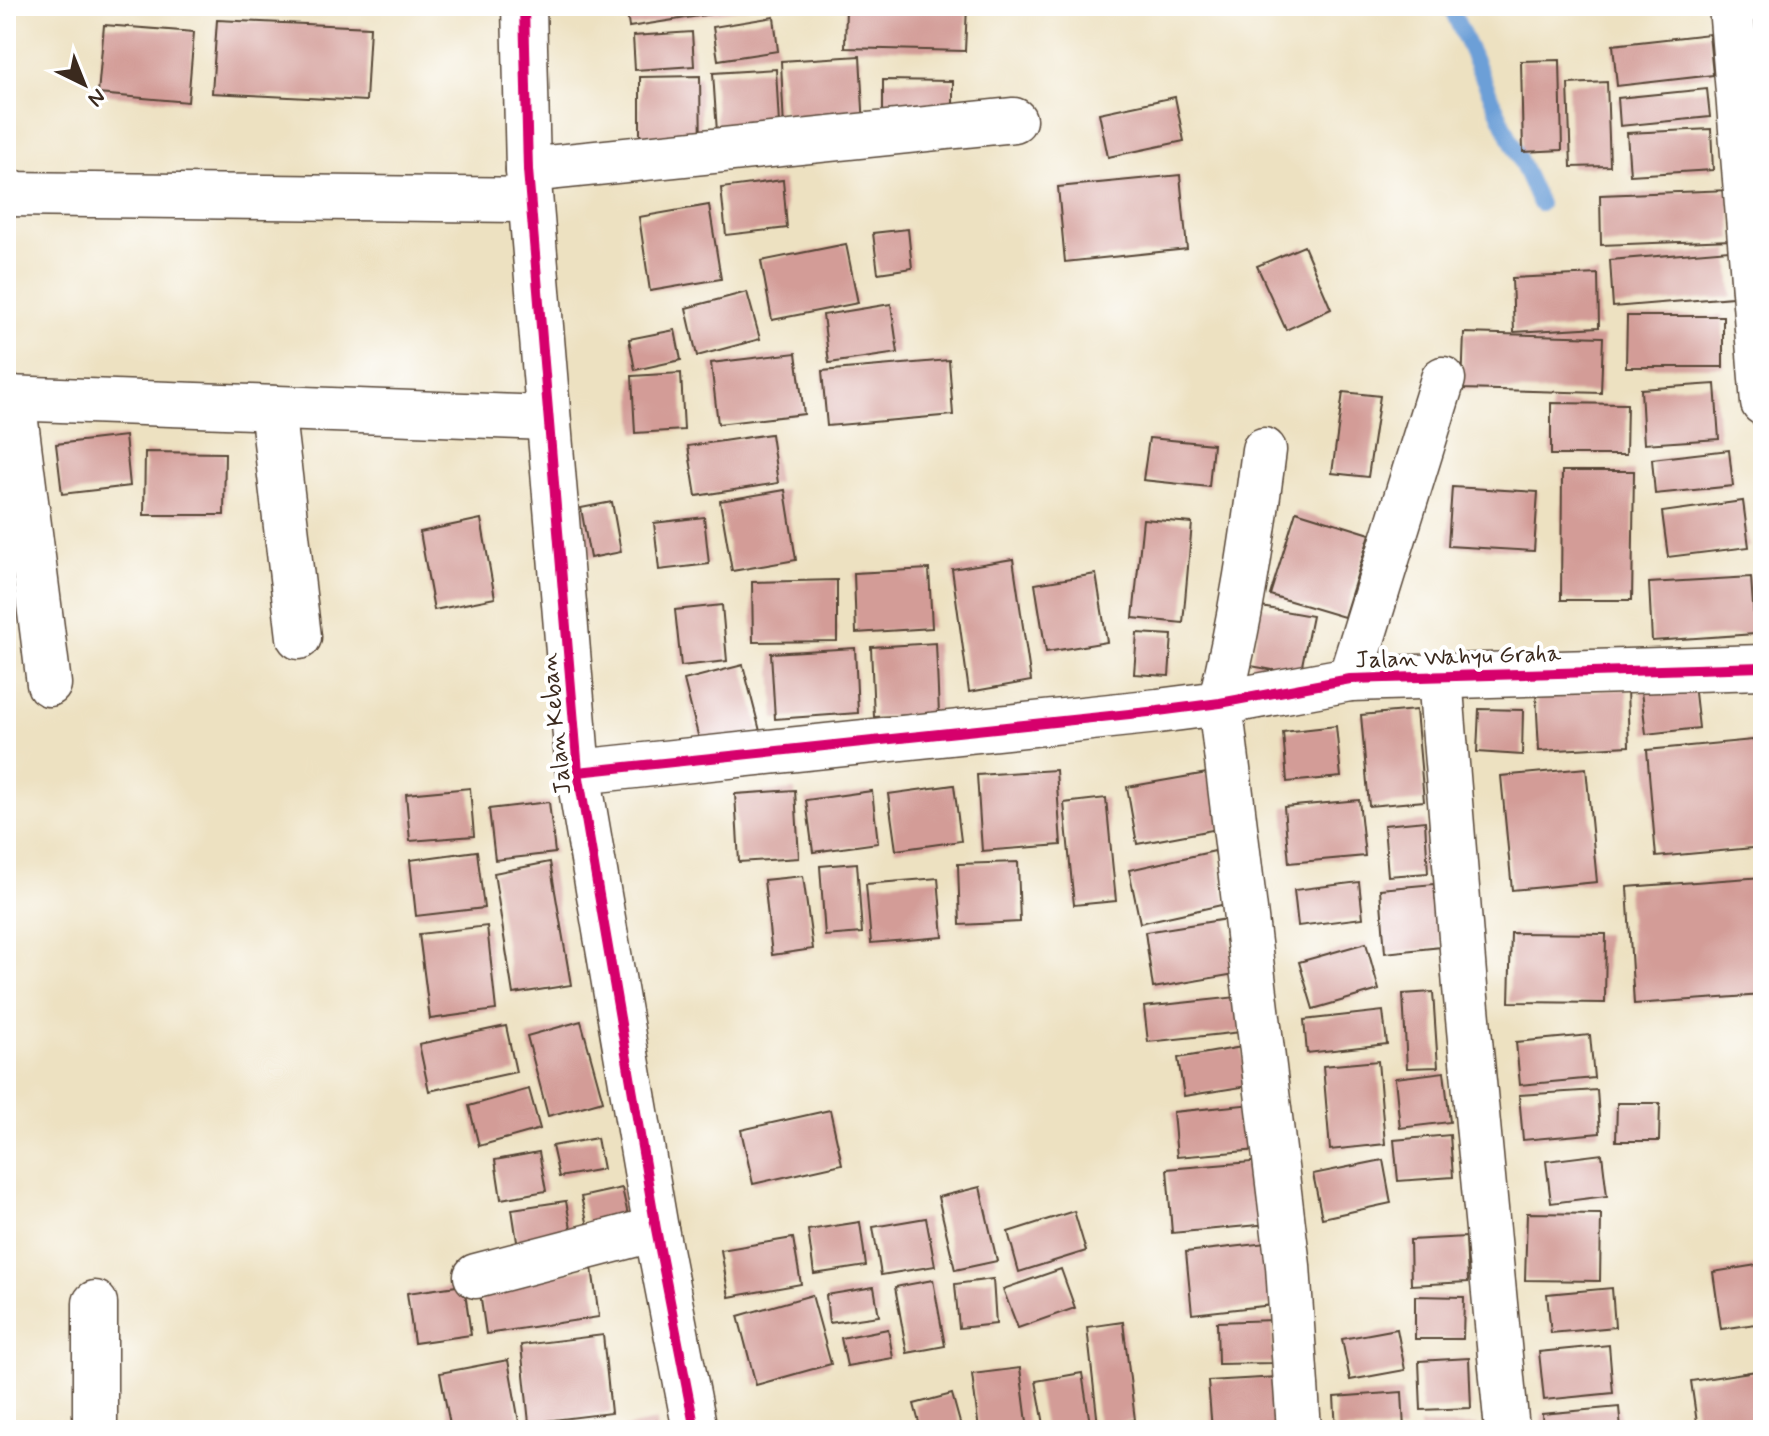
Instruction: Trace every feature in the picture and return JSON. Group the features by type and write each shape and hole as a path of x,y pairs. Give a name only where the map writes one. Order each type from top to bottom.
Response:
{"street":[{"name":"Jalan Keban","path":"524,6 529,185 578,772 656,1229 695,1430"},
{"path":"1731,6 1763,403"},
{"path":"6,194 529,185 1014,120"},
{"path":"1350,679 1443,379"},
{"path":"49,684 9,398 548,418"},
{"path":"272,408 299,637"},
{"path":"1264,450 1249,569 1220,703 1288,1266 1299,1430"},
{"name":"Jalan Wahyu Graha","path":"578,772 1158,711 1350,679 1763,667"},
{"path":"1440,677 1507,1430"},
{"path":"476,1276 656,1229"},
{"path":"95,1303 95,1430"}],"building":[{"path":"626,6 750,6 750,8 629,27"},
{"path":"846,6 967,6 965,51 845,48"},
{"path":"774,17 778,51 718,60 713,27"},
{"path":"217,20 370,27 366,101 212,93"},
{"path":"104,25 194,32 188,102 98,94"},
{"path":"692,32 694,66 635,70 633,36"},
{"path":"1709,34 1713,75 1617,86 1613,45"},
{"path":"860,56 864,127 784,131 781,61"},
{"path":"1560,60 1562,150 1523,152 1521,61"},
{"path":"776,69 780,143 718,147 713,73"},
{"path":"700,76 701,153 640,154 640,77"},
{"path":"883,80 953,81 953,122 883,122"},
{"path":"1607,82 1610,166 1571,167 1568,84"},
{"path":"1707,89 1710,117 1620,126 1618,98"},
{"path":"1175,97 1184,141 1108,157 1099,113"},
{"path":"1711,129 1713,170 1630,175 1627,133"},
{"path":"1180,175 1187,249 1065,262 1058,187"},
{"path":"783,180 787,228 726,235 721,188"},
{"path":"1730,190 1732,240 1601,245 1600,195"},
{"path":"709,205 721,279 650,291 639,217"},
{"path":"908,229 912,268 878,273 873,233"},
{"path":"846,244 858,303 772,320 761,261"},
{"path":"1304,246 1331,309 1286,330 1257,266"},
{"path":"1729,250 1732,297 1613,307 1610,260"},
{"path":"1598,274 1599,327 1514,332 1512,278"},
{"path":"747,292 760,339 697,356 686,308"},
{"path":"891,304 898,353 829,363 823,315"},
{"path":"1627,316 1723,316 1723,367 1626,367"},
{"path":"675,330 681,360 635,370 629,339"},
{"path":"1464,333 1603,337 1601,393 1462,389"},
{"path":"796,353 804,414 718,424 711,363"},
{"path":"949,360 953,415 827,426 822,371"},
{"path":"681,373 684,430 635,433 632,376"},
{"path":"1715,384 1719,439 1644,444 1641,389"},
{"path":"1343,392 1380,396 1368,477 1332,473"},
{"path":"1551,403 1627,404 1626,455 1551,455"},
{"path":"771,434 778,483 696,496 688,446"},
{"path":"125,436 130,486 62,494 56,444"},
{"path":"1149,438 1213,444 1209,487 1143,480"},
{"path":"1729,450 1733,486 1655,494 1652,459"},
{"path":"145,452 225,453 224,515 144,515"},
{"path":"1562,471 1634,471 1632,600 1561,600"},
{"path":"1452,487 1538,492 1534,551 1448,546"},
{"path":"785,490 796,560 732,571 720,501"},
{"path":"1743,501 1749,547 1668,557 1662,512"},
{"path":"612,502 621,552 590,558 581,508"},
{"path":"1296,511 1370,534 1344,617 1270,595"},
{"path":"704,517 709,564 659,570 654,523"},
{"path":"481,519 495,598 434,610 420,532"},
{"path":"1143,519 1192,523 1183,623 1133,618"},
{"path":"1013,559 1031,681 969,692 952,569"},
{"path":"929,569 932,628 856,633 854,573"},
{"path":"1096,574 1107,642 1046,652 1035,584"},
{"path":"1751,577 1755,634 1652,641 1649,583"},
{"path":"837,580 837,641 753,642 752,582"},
{"path":"722,605 727,661 681,666 675,610"},
{"path":"1261,607 1312,616 1300,675 1251,666"},
{"path":"1137,633 1172,635 1169,676 1134,674"},
{"path":"936,643 939,714 874,717 871,647"},
{"path":"855,648 858,713 775,719 771,653"},
{"path":"743,665 760,731 701,747 684,680"},
{"path":"1694,684 1699,728 1646,734 1641,691"},
{"path":"1627,689 1629,746 1539,751 1536,694"},
{"path":"1479,709 1523,710 1522,755 1477,752"},
{"path":"1416,710 1424,801 1369,806 1361,715"},
{"path":"1336,726 1341,777 1287,782 1283,732"},
{"path":"1763,739 1763,847 1656,857 1647,750"},
{"path":"1586,768 1597,882 1512,890 1501,776"},
{"path":"1056,770 1061,845 982,851 977,775"},
{"path":"1213,772 1223,828 1137,844 1127,787"},
{"path":"954,785 961,841 896,850 888,794"},
{"path":"470,788 474,836 410,841 406,794"},
{"path":"795,790 799,858 739,862 735,794"},
{"path":"872,791 878,843 813,852 806,800"},
{"path":"1106,798 1116,901 1074,905 1064,803"},
{"path":"1359,800 1365,856 1289,863 1284,807"},
{"path":"549,802 555,853 495,860 489,809"},
{"path":"1425,821 1428,873 1388,876 1384,825"},
{"path":"477,851 484,908 416,916 410,860"},
{"path":"1215,851 1226,904 1140,923 1129,870"},
{"path":"550,862 571,985 513,994 494,873"},
{"path":"1018,862 1020,922 960,925 958,864"},
{"path":"857,863 862,933 825,936 820,866"},
{"path":"803,876 813,949 772,955 764,880"},
{"path":"1763,877 1763,995 1634,1004 1627,887"},
{"path":"938,878 943,937 871,943 866,884"},
{"path":"1359,882 1363,918 1298,926 1294,890"},
{"path":"1434,884 1441,947 1385,953 1380,889"},
{"path":"1227,919 1235,974 1153,988 1145,932"},
{"path":"487,926 496,1010 430,1019 419,934"},
{"path":"1511,933 1606,934 1605,1003 1509,1002"},
{"path":"1366,943 1379,990 1313,1009 1299,962"},
{"path":"1433,992 1438,1067 1407,1068 1403,994"},
{"path":"1237,997 1241,1032 1148,1042 1144,1007"},
{"path":"1383,1011 1387,1044 1307,1053 1304,1020"},
{"path":"581,1021 603,1101 548,1116 527,1036"},
{"path":"506,1026 516,1072 429,1091 419,1044"},
{"path":"1590,1035 1594,1078 1520,1085 1516,1042"},
{"path":"1242,1047 1248,1086 1184,1096 1178,1058"},
{"path":"1378,1061 1385,1144 1330,1150 1323,1066"},
{"path":"1444,1072 1450,1122 1400,1128 1395,1078"},
{"path":"529,1089 540,1129 479,1146 469,1106"},
{"path":"1597,1090 1600,1133 1523,1140 1519,1095"},
{"path":"1617,1103 1660,1103 1659,1141 1616,1141"},
{"path":"1253,1104 1258,1150 1177,1157 1173,1112"},
{"path":"830,1110 842,1164 753,1184 741,1130"},
{"path":"1450,1135 1453,1177 1398,1181 1394,1140"},
{"path":"597,1138 603,1169 559,1177 552,1146"},
{"path":"539,1152 546,1191 501,1199 495,1160"},
{"path":"1602,1154 1607,1196 1551,1203 1546,1161"},
{"path":"1383,1160 1391,1203 1322,1218 1313,1174"},
{"path":"1264,1161 1269,1224 1172,1233 1167,1169"},
{"path":"980,1187 997,1261 955,1270 938,1197"},
{"path":"622,1188 630,1224 590,1234 581,1197"},
{"path":"566,1201 573,1239 518,1248 512,1209"},
{"path":"1074,1211 1086,1251 1019,1272 1008,1232"},
{"path":"1527,1213 1601,1214 1600,1281 1525,1280"},
{"path":"926,1218 935,1266 881,1275 873,1227"},
{"path":"860,1222 866,1266 814,1274 808,1230"},
{"path":"1466,1237 1468,1282 1411,1285 1410,1240"},
{"path":"793,1238 801,1284 729,1297 721,1250"},
{"path":"1266,1243 1272,1305 1192,1314 1186,1252"},
{"path":"1763,1264 1763,1323 1721,1329 1713,1272"},
{"path":"592,1268 599,1317 486,1334 479,1286"},
{"path":"1061,1269 1075,1308 1018,1328 1003,1289"},
{"path":"993,1279 996,1324 959,1328 955,1284"},
{"path":"933,1280 945,1346 907,1353 895,1287"},
{"path":"464,1285 471,1335 414,1343 407,1293"},
{"path":"874,1287 879,1316 829,1323 826,1295"},
{"path":"1612,1288 1615,1327 1551,1333 1547,1294"},
{"path":"812,1295 831,1364 756,1385 738,1316"},
{"path":"1415,1296 1464,1297 1463,1339 1415,1339"},
{"path":"1273,1320 1273,1363 1218,1364 1217,1322"},
{"path":"1123,1322 1135,1420 1098,1425 1087,1327"},
{"path":"888,1329 893,1358 847,1366 841,1338"},
{"path":"1397,1329 1405,1370 1350,1380 1342,1339"},
{"path":"603,1335 611,1413 529,1423 521,1345"},
{"path":"1609,1345 1613,1393 1544,1400 1539,1352"},
{"path":"1469,1358 1471,1408 1421,1410 1419,1361"},
{"path":"508,1360 520,1428 451,1430 440,1373"},
{"path":"1020,1368 1028,1430 979,1430 972,1374"},
{"path":"1763,1370 1763,1430 1698,1430 1691,1381"},
{"path":"1082,1373 1091,1430 1045,1430 1036,1381"},
{"path":"1279,1377 1283,1430 1212,1430 1208,1381"},
{"path":"1402,1392 1404,1430 1336,1430 1334,1397"},
{"path":"952,1394 962,1430 921,1430 914,1404"},
{"path":"1619,1407 1621,1430 1543,1430 1542,1414"},
{"path":"656,1421 657,1430 618,1430 618,1429"},
{"path":"1420,1425 1477,1425 1478,1430 1420,1430"}],"waterway":[{"path":"1450,6 1540,204"}],"cycle path":[{"path":"524,6 528,170 578,772 656,1229 695,1430"},
{"path":"578,772 1158,711 1350,679 1763,667"}]}
